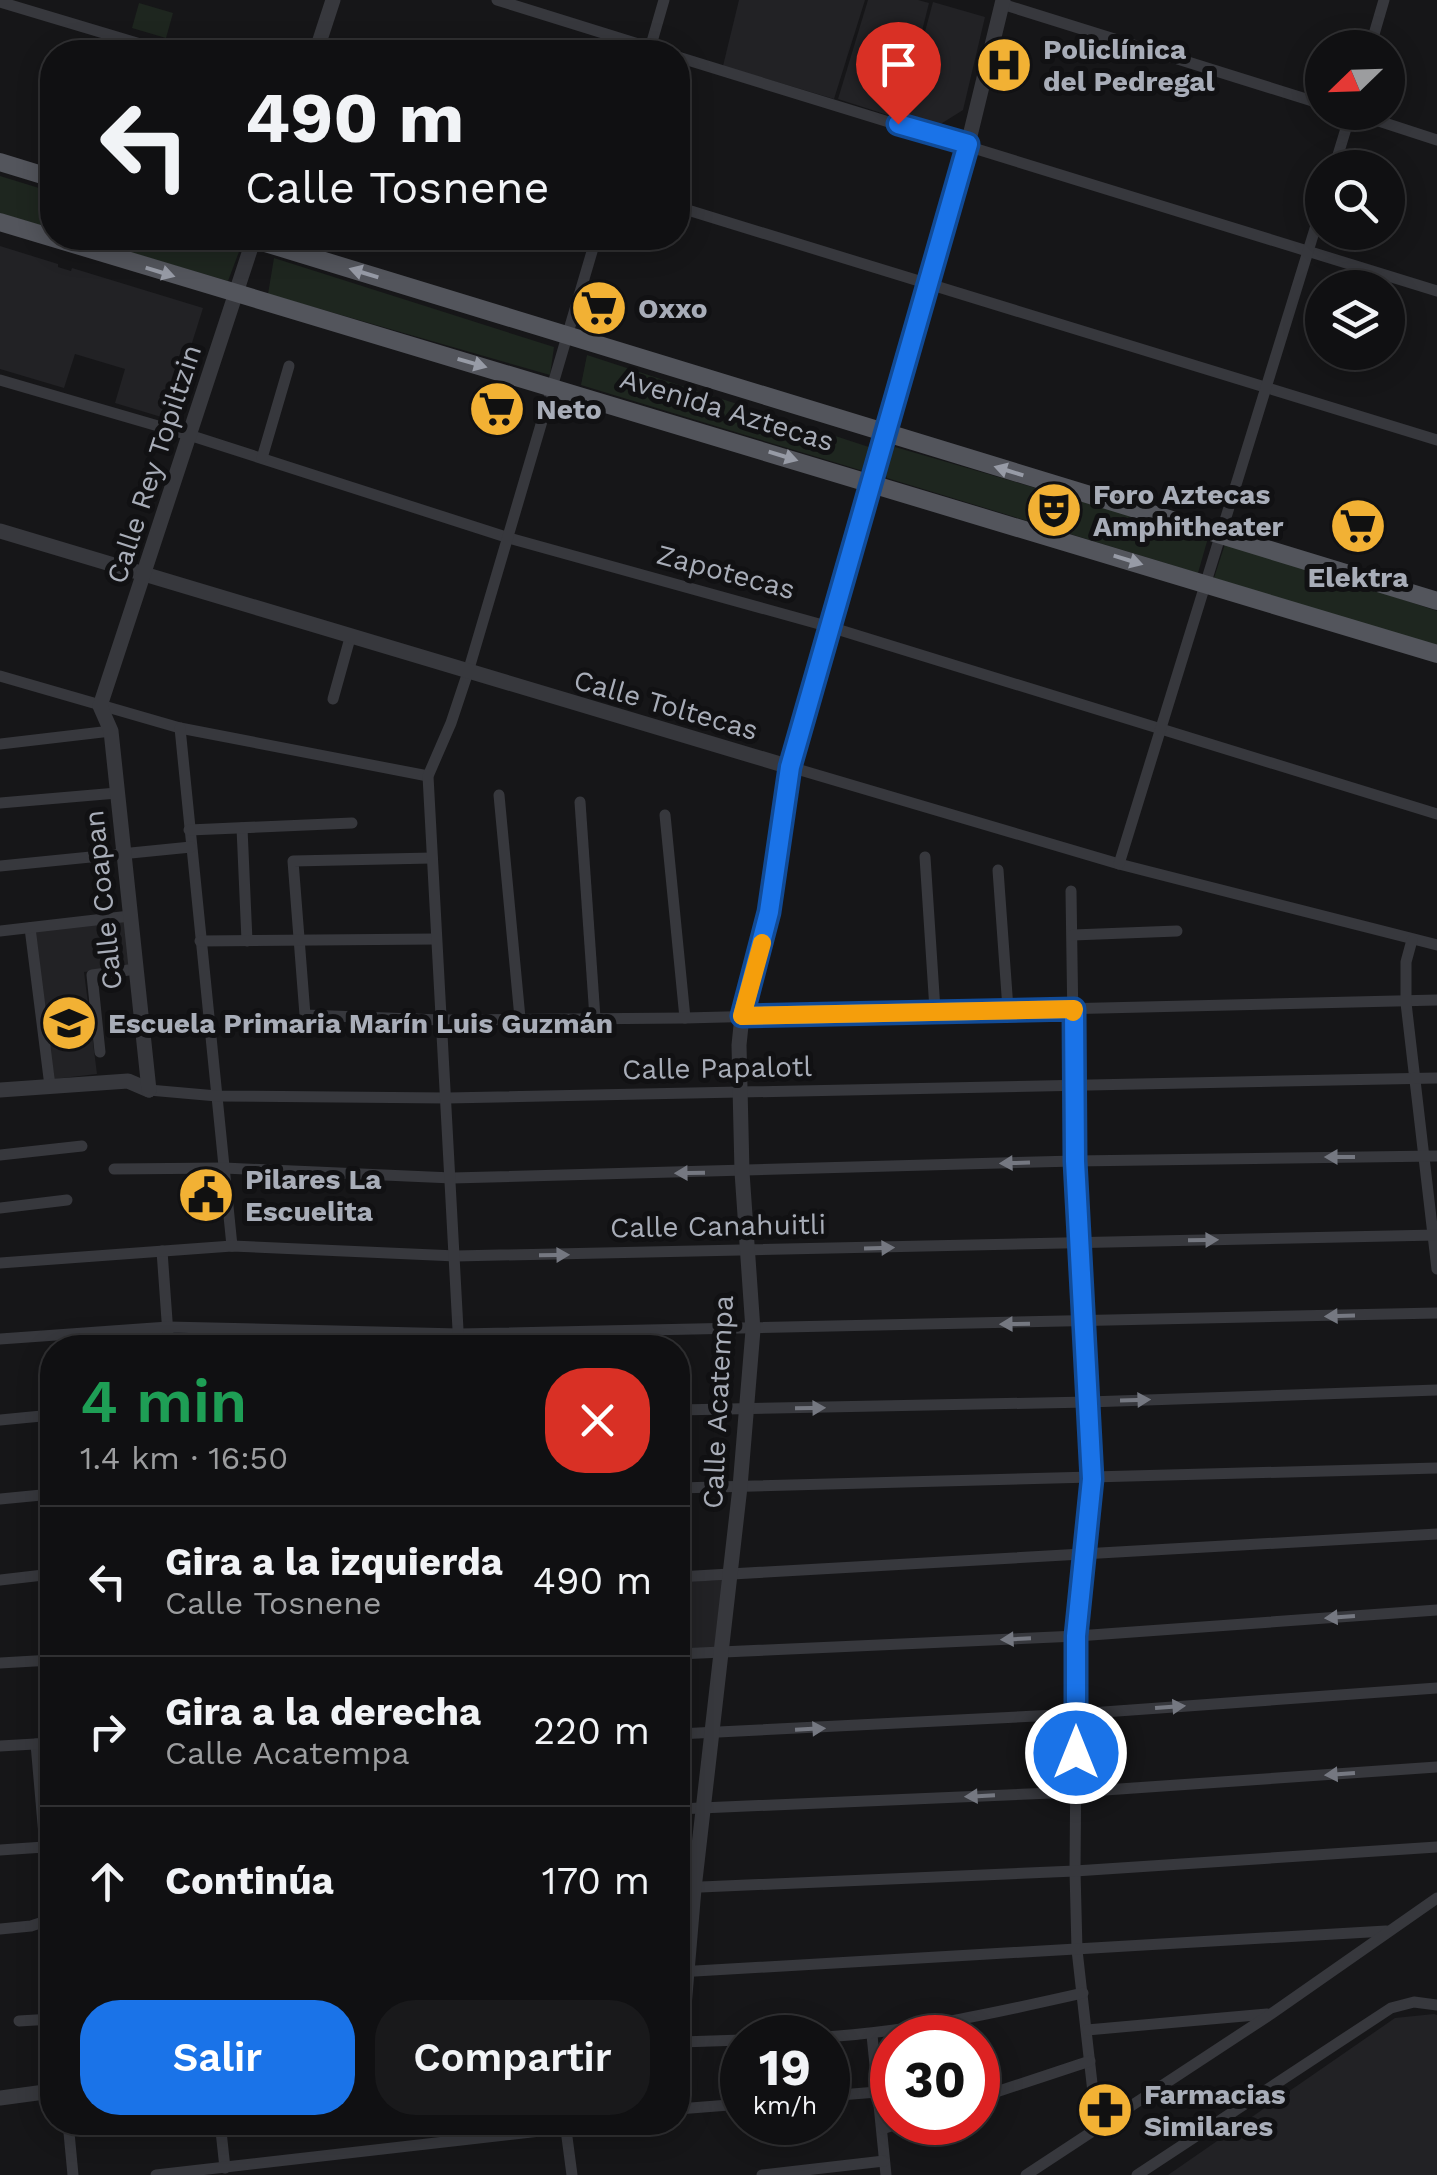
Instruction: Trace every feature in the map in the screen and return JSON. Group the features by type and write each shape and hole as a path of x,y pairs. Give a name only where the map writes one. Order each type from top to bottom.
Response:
{"main road":[{"path":"0,162 40,174"},
{"name":"Avenida Aztecas","path":"0,222 40,234"},
{"name":"Avenida Aztecas","path":"91,250 1437,654"},
{"name":"Avenida Aztecas","path":"291,250 1437,601"}],"street":[{"path":"320,40 333,0"},
{"path":"498,0 620,40"},
{"path":"653,40 664,0"},
{"path":"1375,30 1384,0"},
{"path":"0,2 127,40"},
{"path":"1003,2 1305,99"},
{"name":"Calle Acatempa","path":"690,1870 704,1809 713,1735 753,1330 739,1093 742,1016 769,912 790,767 968,144 1003,2"},
{"path":"690,60 1437,291"},
{"path":"1405,130 1437,140"},
{"path":"690,212 1437,440"},
{"name":"Calle Rey Topiltzin","path":"100,706 249,250"},
{"path":"459,1335 428,776 468,672 593,250"},
{"path":"1119,864 1308,251"},
{"path":"262,458 290,366"},
{"name":"Zapotecas","path":"0,380 189,435 509,538 830,626 1437,814"},
{"name":"Calle Toltecas","path":"0,531 1119,864 1437,945"},
{"path":"333,699 350,638"},
{"path":"0,676 180,728 428,776"},
{"name":"Calle Coapan","path":"100,706 111,732 149,1090"},
{"path":"180,728 232,1246"},
{"path":"3,740 111,732"},
{"path":"0,804 117,794"},
{"path":"499,796 520,1018"},
{"path":"580,802 595,1018"},
{"path":"664,815 685,1018"},
{"path":"189,830 352,823"},
{"path":"242,828 246,941"},
{"path":"0,866 190,846"},
{"path":"924,857 935,1010"},
{"path":"432,858 293,861 305,1015 441,1020 685,1018 1437,1000"},
{"path":"998,870 1008,1009"},
{"path":"1071,890 1075,1161 1092,1479 1076,1636 1075,1871 1077,1950 1098,2128"},
{"path":"0,931 130,916"},
{"path":"30,928 50,1086"},
{"path":"1073,936 1177,931"},
{"path":"200,941 436,940"},
{"path":"1412,940 1406,962 1406,1002 1437,1269"},
{"path":"100,1052 92,975 136,969"},
{"name":"Calle Papalotl","path":"0,1090 128,1081 149,1090 216,1096 448,1098 1437,1078"},
{"path":"0,1154 82,1146"},
{"path":"114,1169 224,1168 452,1178 1075,1161 1437,1156"},
{"path":"0,1194 1,1208 68,1200"},
{"name":"Calle Canahuitli","path":"0,1263 232,1246 456,1256 1435,1236"},
{"path":"162,1251 168,1335"},
{"path":"619,1335 1437,1313"},
{"path":"56,1335 168,1327 334,1335"},
{"path":"0,1339 40,1336"},
{"path":"690,1410 1437,1390"},
{"path":"0,1420 40,1417"},
{"path":"690,1488 1437,1468"},
{"path":"0,1499 40,1495"},
{"path":"690,1577 1437,1534"},
{"path":"0,1580 40,1575"},
{"path":"690,1654 1076,1636 1437,1610"},
{"path":"0,1662 40,1660"},
{"path":"690,1734 1076,1714 1437,1688"},
{"path":"36,1744 40,1781"},
{"path":"0,1746 40,1744"},
{"path":"690,1809 1076,1792 1437,1767"},
{"path":"0,1850 40,1839"},
{"path":"690,1888 1075,1871 1437,1847"},
{"path":"1026,2175 1437,1898"},
{"path":"0,1930 40,1923"},
{"path":"690,1972 1386,1931"},
{"path":"985,2015 1082,1992"},
{"path":"1137,2175 1391,2008 1414,2002 1437,2005"},
{"path":"1087,2030 1270,2014"},
{"path":"19,2021 40,2020"},
{"path":"690,2042 720,2041"},
{"path":"1000,2091 1090,2060"},
{"path":"0,2098 40,2093"},
{"path":"690,2109 720,2106"},
{"path":"69,2135 73,2175"},
{"path":"221,2135 225,2168"},
{"path":"156,2175 499,2135"},
{"path":"567,2135 572,2175"},
{"path":"883,2145 886,2175"},
{"path":"762,2175 835,2171 884,2161"}],"shaded area":[{"path":"739,0 865,0 834,99 723,66"},
{"path":"868,0 929,3 900,119 838,99"},
{"path":"933,2 985,17 963,110 939,125 902,117"},
{"path":"139,3 173,13 166,38 132,28"},
{"path":"0,176 40,188 40,225 0,213"},
{"path":"0,246 71,271 72,268 203,308 168,419 115,403 125,369 75,354 64,388 0,369"},
{"path":"122,250 240,250 228,281"},
{"path":"274,258 554,347 550,375 268,294"},
{"path":"587,355 875,449 873,474 581,385"},
{"path":"895,447 1208,538 1198,573 887,478 879,460"},
{"path":"1226,541 1437,611 1437,647 1214,578"},
{"name":"Escuela Primaria Marín Luis Guzmán","path":"126,920 131,966 84,972 97,1074 54,1079 35,931"},
{"path":"725,1580 719,1651 690,1651 690,1581"},
{"path":"1434,2014 1437,2175 1168,2175 1395,2018"}],"slow traffic":[{"path":"762,943 742,1016 1008,1009 1074,1009 1073,1012"}],"place":[{"name":"Policlínica del Pedregal","path":"1004,65"},
{"name":"Oxxo","path":"599,308"},
{"name":"Neto","path":"497,409"},
{"name":"Foro Aztecas Amphitheater","path":"1054,510"},
{"name":"Elektra","path":"1358,526"},
{"name":"Escuela Primaria Marín Luis Guzmán","path":"69,1023"},
{"name":"Pilares La Escuelita","path":"206,1195"},
{"name":"Farmacias Similares","path":"1105,2110"}],"route":[{"path":"898,124 968,144 790,767 776,876 742,1016 1074,1009 1075,1161 1092,1479 1076,1636 1076,1753"}]}
